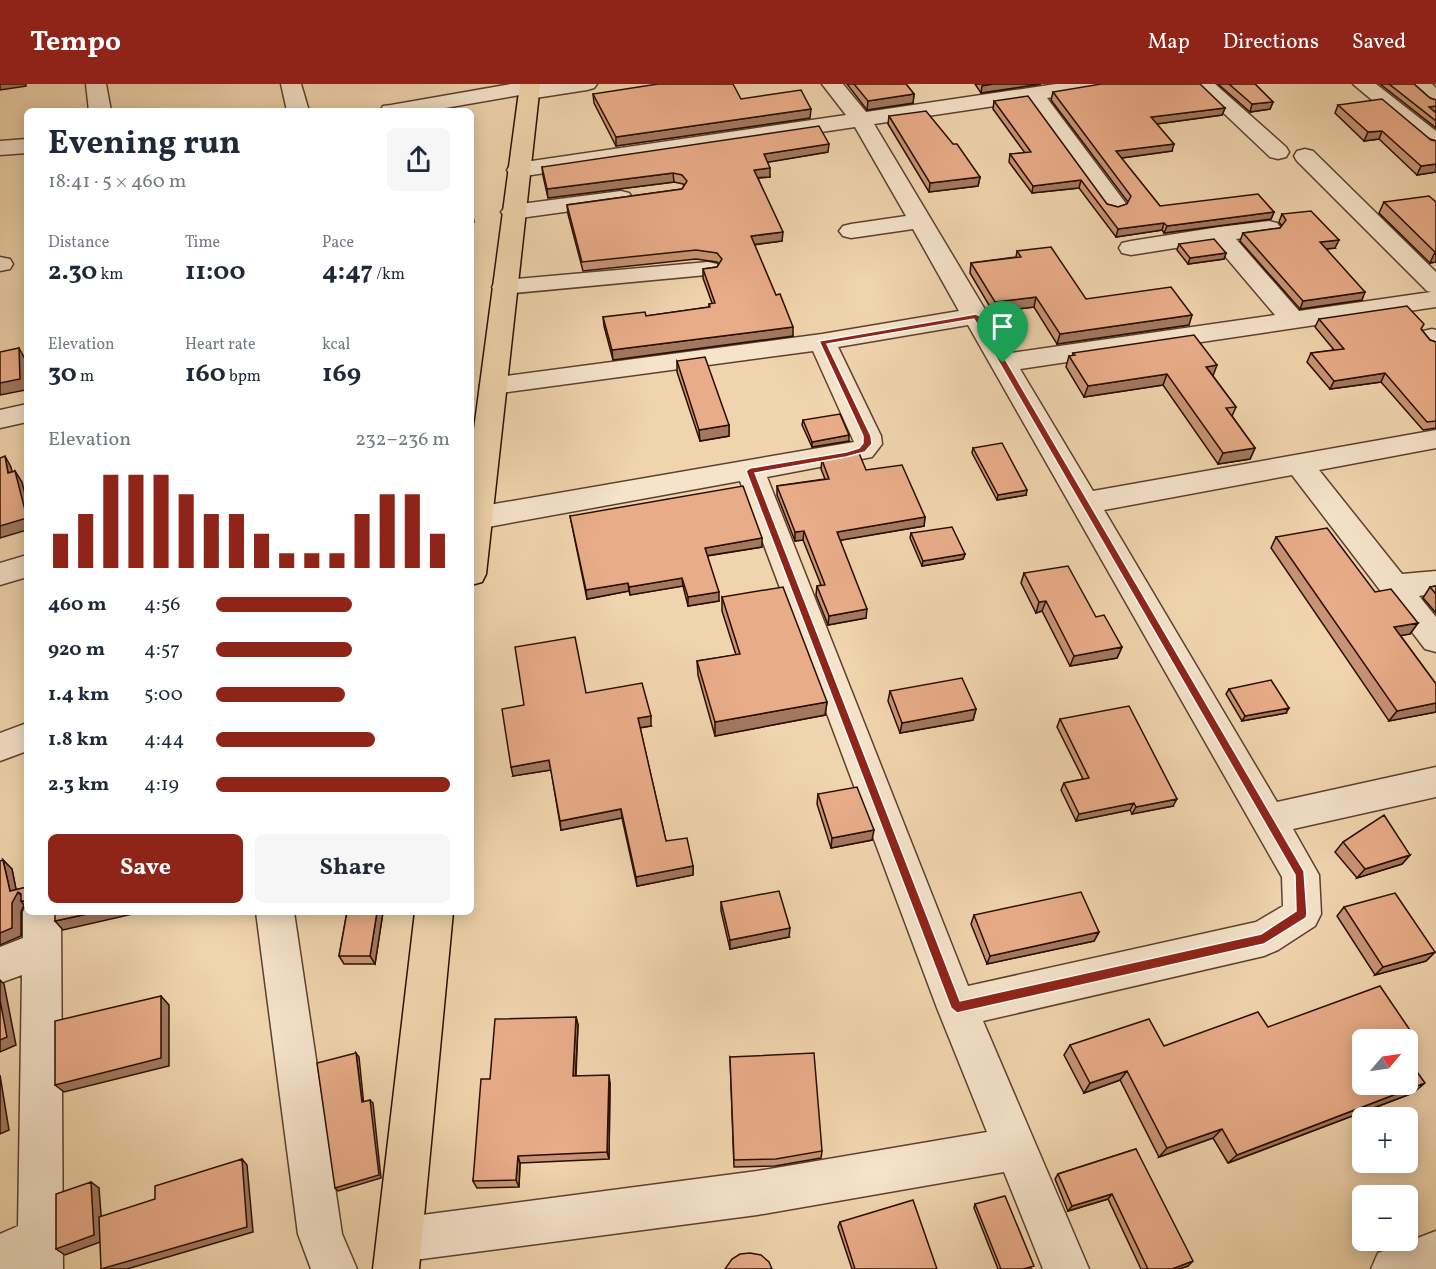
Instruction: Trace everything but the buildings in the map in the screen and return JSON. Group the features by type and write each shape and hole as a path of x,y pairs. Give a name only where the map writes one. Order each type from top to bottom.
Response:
{"main road":[{"path":"474,546 518,170 530,88"},
{"path":"397,1254 434,915"}],"street":[{"path":"96,84 100,108"},
{"path":"291,84 297,108"},
{"path":"409,108 530,88 587,84"},
{"path":"832,84 861,119 1300,875 1302,914 1264,938 957,1008"},
{"path":"518,170 1098,84"},
{"path":"1203,84 1278,152"},
{"path":"1363,84 1436,142"},
{"path":"1419,84 1436,98"},
{"path":"1034,94 1115,205"},
{"path":"0,148 24,146"},
{"path":"1305,156 1436,286"},
{"path":"513,212 640,196"},
{"path":"851,231 921,221"},
{"path":"1131,248 1269,228"},
{"path":"1219,234 1293,320"},
{"path":"504,287 708,269"},
{"path":"1003,363 1436,299"},
{"path":"493,385 822,342 976,316"},
{"path":"477,518 846,455 862,450 868,444 867,436 822,342"},
{"path":"0,419 24,414"},
{"path":"1085,503 1436,439"},
{"path":"1299,464 1436,640"},
{"path":"750,471 957,1008 1066,1269"},
{"path":"0,574 24,567"},
{"path":"1394,587 1436,582"},
{"path":"0,747 24,738"},
{"path":"1268,819 1436,782"},
{"path":"275,915 320,1234 334,1269"},
{"path":"0,965 41,931"},
{"path":"0,1257 40,1254 41,931"},
{"path":"397,1254 1016,1148"},
{"path":"1394,1269 1436,1252"}],"route":[{"path":"976,316 1003,363 1300,875 1302,914 1264,938 957,1008 750,471 846,455 862,450 868,444 867,436 822,342 976,316"}]}
